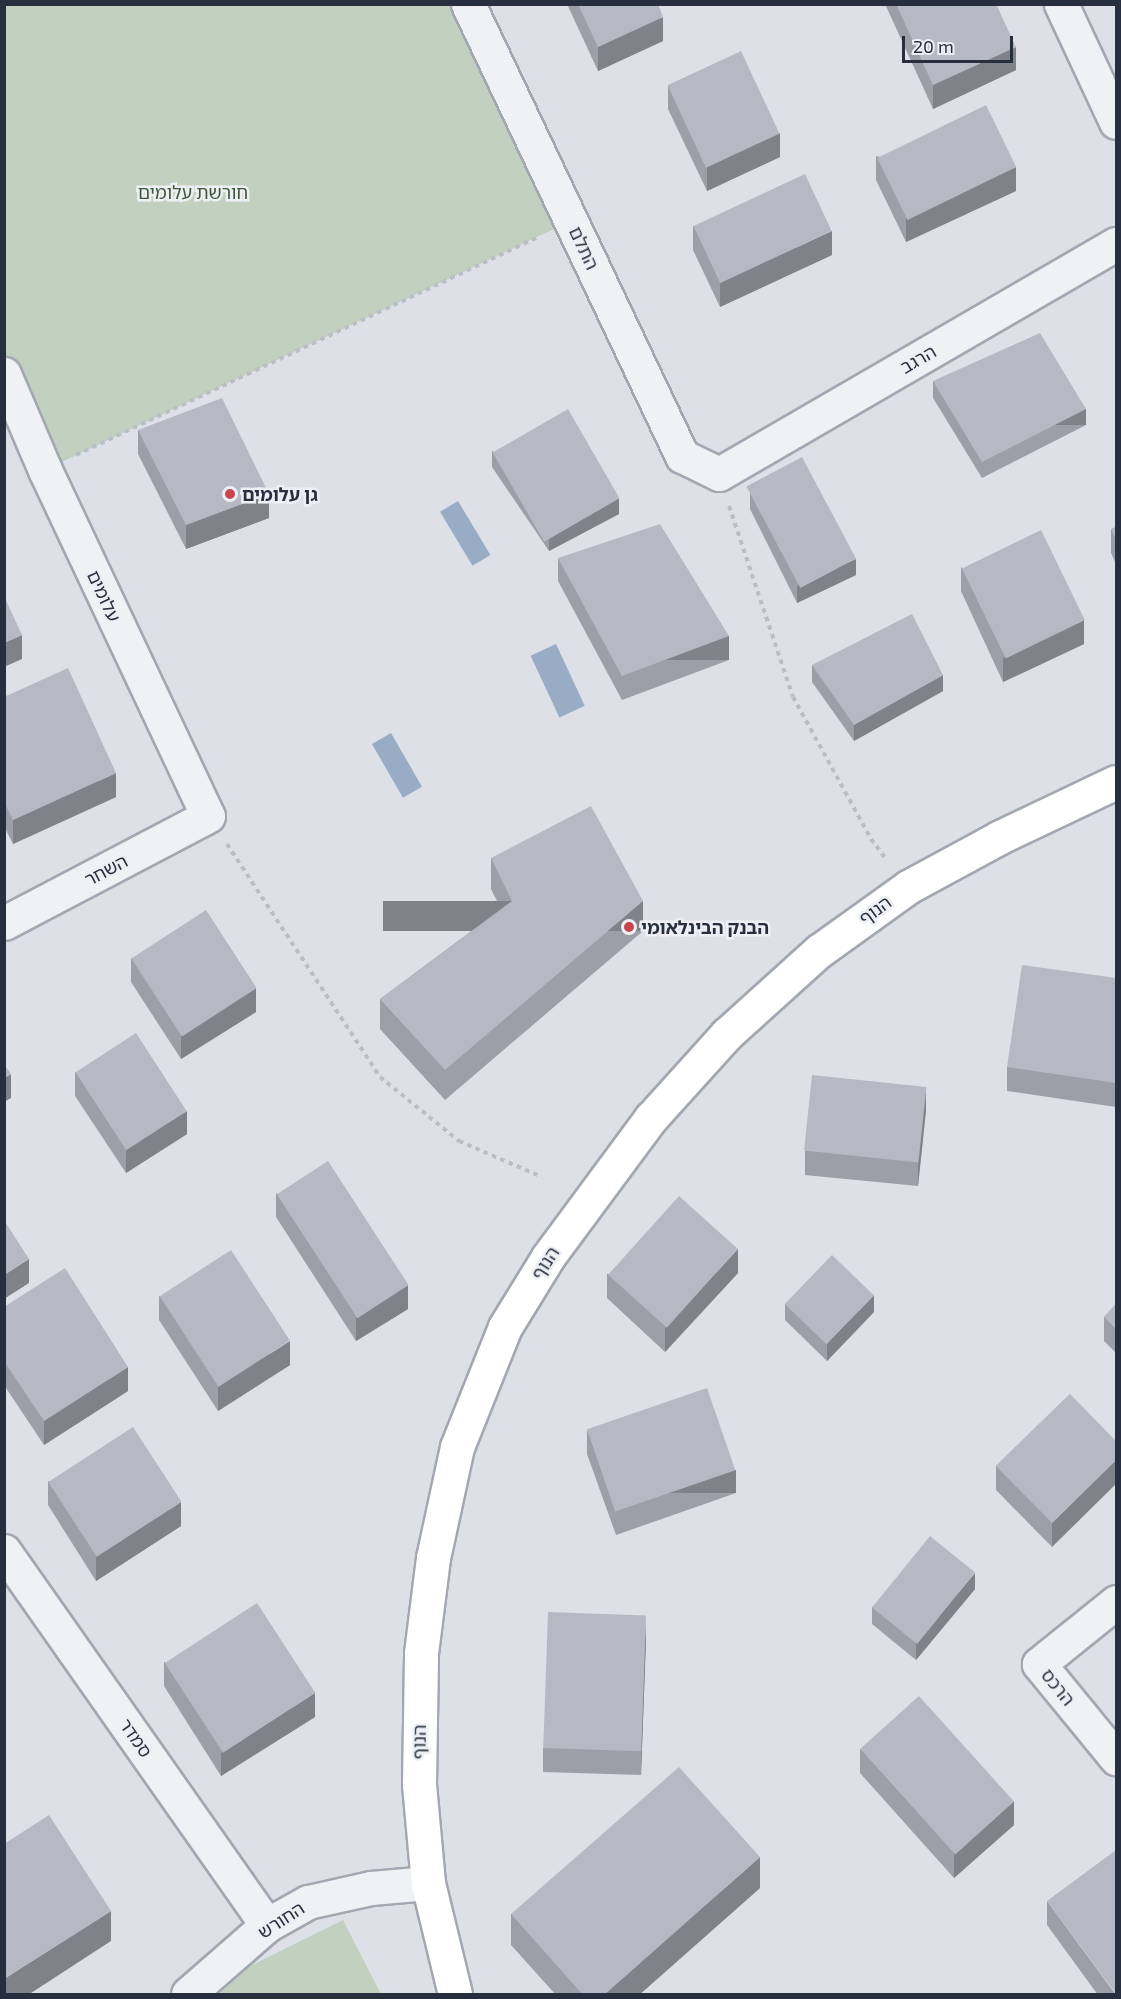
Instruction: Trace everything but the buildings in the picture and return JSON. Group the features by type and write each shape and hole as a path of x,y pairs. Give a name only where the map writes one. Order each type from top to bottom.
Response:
{"street":[{"name":"התלם","path":"468,4 682,456 719,474"},
{"path":"1061,4 1116,122"},
{"name":"הרגב","path":"719,474 1116,244"},
{"name":"עלומים","path":"4,374 45,470 208,816"},
{"name":"הנוף","path":"455,1995 428,1883 419,1784 421,1653 433,1558 457,1447 505,1327 548,1257 651,1118 727,1034 819,951 908,887 1000,837 1116,782"},
{"name":"השחר","path":"4,923 208,816"},
{"name":"סמדר","path":"4,1551 267,1925"},
{"name":"הרכס","path":"1116,1602 1039,1664 1116,1758"},
{"name":"החורש","path":"188,1995 267,1925 308,1902 371,1888 428,1883"}],"path":[{"path":"45,470 571,221"},
{"path":"719,474 794,697 871,839 908,887"},
{"path":"208,816 380,1077 459,1141 542,1177"}],"green space":[{"name":"חורשת עלומים","path":"4,5 468,5 571,221 45,470 5,374"},
{"path":"343,1920 381,1994 219,1994 252,1965"}],"water":[{"path":"458,501 490,555 472,566 440,512"},
{"path":"556,644 585,706 559,717 531,656"},
{"path":"391,733 422,787 403,798 372,744"}],"place":[{"name":"גן עלומים","path":"230,494"},
{"name":"הבנק הבינלאומי","path":"629,927"}]}
